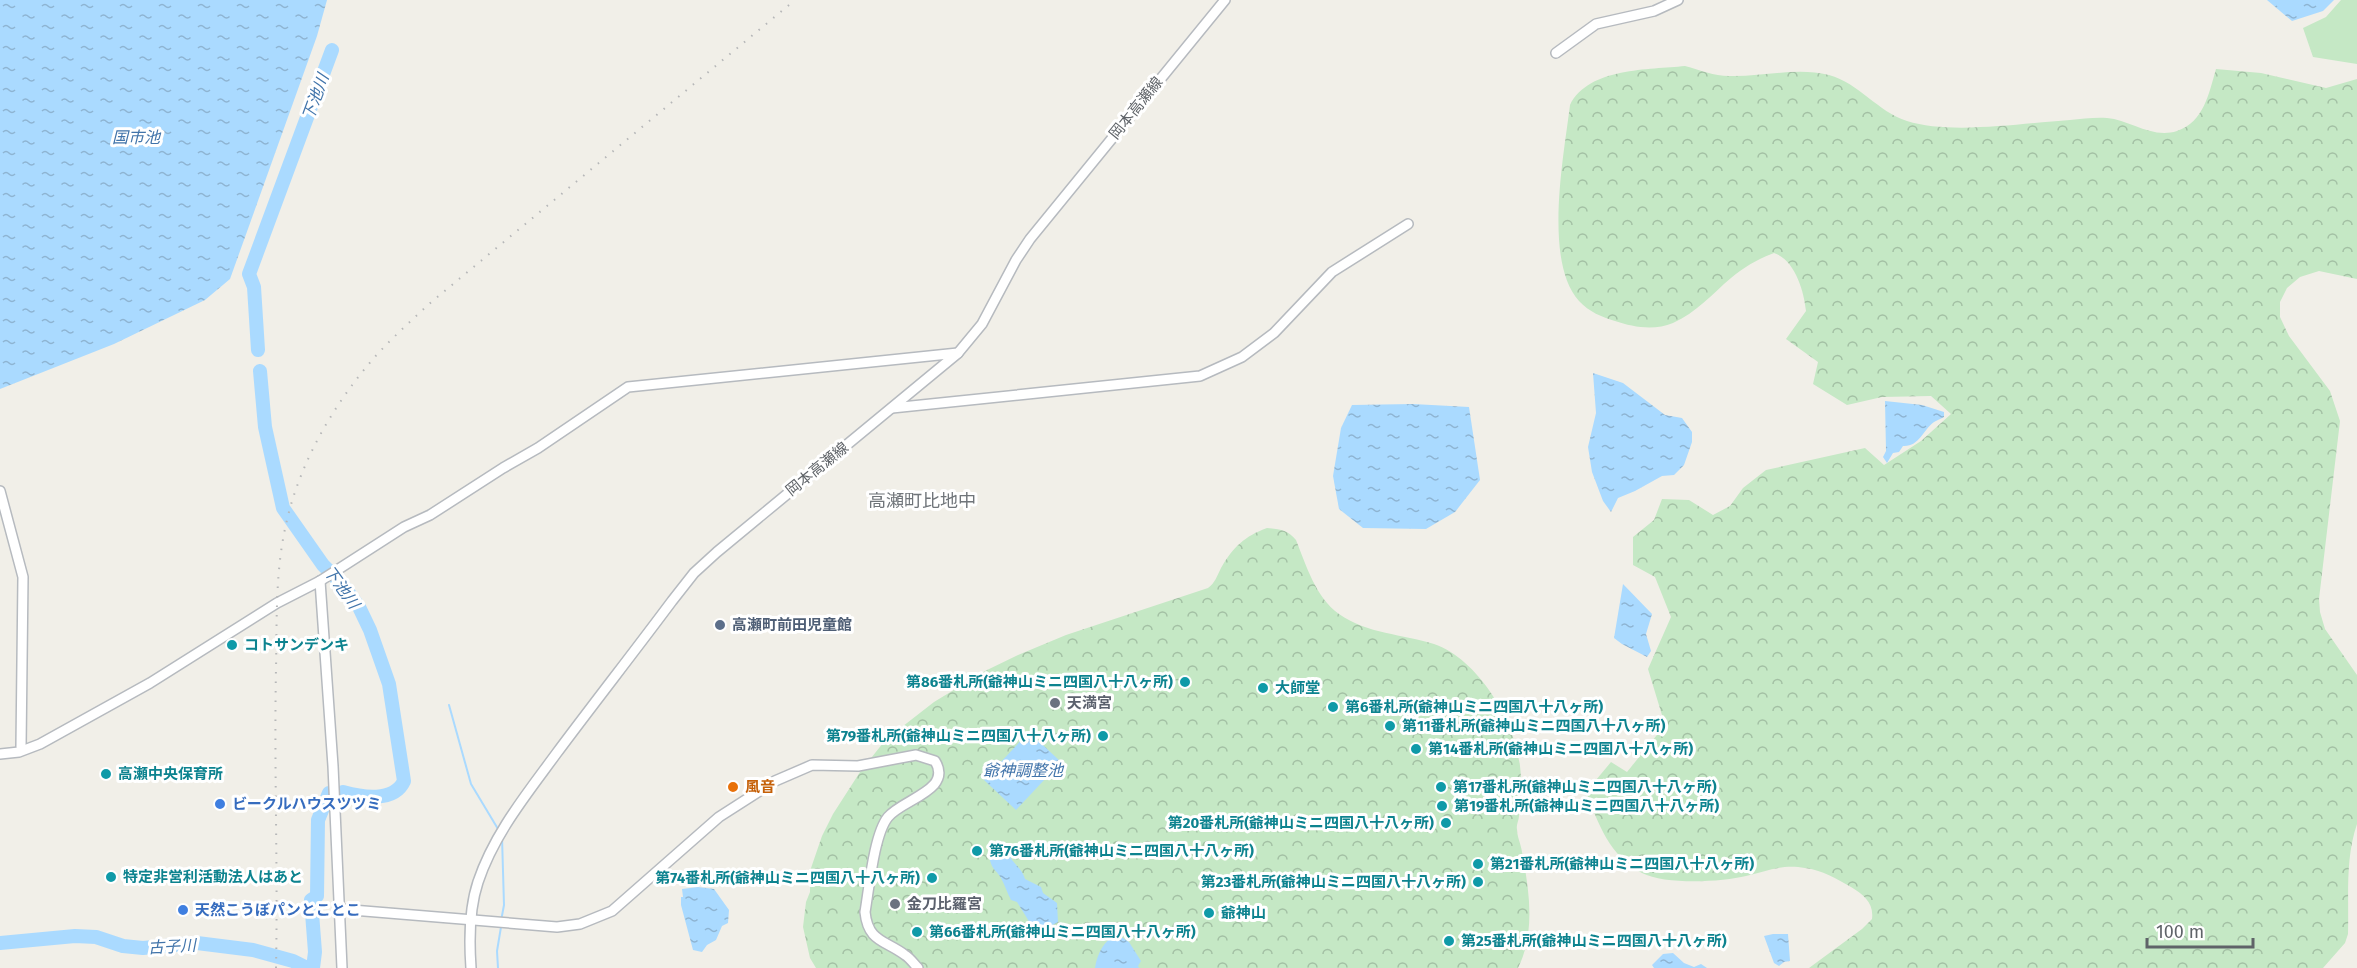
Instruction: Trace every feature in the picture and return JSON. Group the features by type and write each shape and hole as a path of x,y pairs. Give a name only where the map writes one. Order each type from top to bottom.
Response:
{"street":[{"name":"岡本高瀬線","path":"471,968 469,944 477,884 489,853 503,828 564,743 694,573 958,352 982,324 1016,260 1030,239 1224,0"},
{"path":"1556,53 1596,24 1654,11 1678,0"},
{"path":"892,408 1200,376 1242,357 1274,333 1332,272 1408,224"},
{"path":"0,754 19,752 54,737 150,683 277,603 320,581 404,527 430,514 538,448 628,387 958,352"},
{"path":"0,491 23,577 21,747"},
{"path":"320,581 342,968"},
{"path":"340,909 557,927 580,924 612,911 719,817 775,781 812,765 858,766 916,755 935,761 939,778 933,788 894,811 886,820 879,835 865,912 866,924 876,939 904,954 918,968"}],"green space":[{"path":"2341,0 2357,0 2357,64 2313,57 2303,28 2326,17"},
{"path":"1685,66 1723,76 1792,72 1829,75 1850,84 1897,117 1924,125 1965,128 2102,118 2116,119 2159,133 2177,131 2194,121 2208,97 2216,69 2261,73 2326,88 2357,79 2357,279 2319,271 2300,277 2287,288 2280,302 2280,317 2289,336 2330,391 2340,421 2319,599 2325,629 2357,675 2357,824 2349,864 2348,934 2345,943 2323,968 1809,968 1872,919 1870,904 1851,887 1823,873 1797,867 1775,869 1723,880 1679,881 1652,877 1631,866 1613,849 1586,792 1611,762 1627,772 1665,725 1648,669 1671,617 1655,577 1633,565 1633,537 1654,520 1662,499 1689,500 1713,515 1730,506 1743,488 1766,470 1865,448 1884,465 1921,441 1951,414 1931,396 1882,397 1847,405 1813,384 1818,362 1786,339 1806,311 1801,286 1788,262 1774,253 1746,267 1689,314 1673,323 1658,327 1636,326 1605,318 1579,301 1568,283 1562,261 1559,235 1561,178 1570,105 1591,83 1605,77 1638,70"},
{"name":"爺神山","path":"1267,528 1283,531 1296,540 1318,590 1339,614 1361,626 1434,644 1450,652 1479,677 1492,694 1511,730 1520,766 1521,797 1517,827 1529,896 1529,925 1524,954 1518,968 816,968 810,958 803,927 806,902 810,892 810,871 822,836 833,814 860,772 883,743 934,702 985,671 1018,655 1066,635 1208,588 1235,548 1252,535"}],"water":[{"name":"国市池","path":"0,0 327,0 317,36 230,279 205,300 114,344 0,389"},
{"path":"2267,0 2334,0 2323,11 2292,21"},
{"path":"1593,373 1623,383 1665,415 1682,418 1692,432 1692,442 1684,465 1674,475 1662,476 1618,498 1611,512 1603,501 1592,472 1588,447 1596,413"},
{"path":"1885,401 1922,405 1944,412 1944,417 1930,425 1913,444 1903,446 1899,452 1893,453 1887,463 1883,457 1886,451"},
{"path":"1413,404 1469,407 1480,480 1455,512 1426,529 1363,528 1339,509 1333,476 1341,428 1352,405"},
{"path":"1623,584 1652,614 1646,634 1651,651 1647,657 1614,638"},
{"name":"爺神調整池","path":"1029,732 1061,762 1016,810 984,780"},
{"path":"995,851 1008,852 1025,879 1041,887 1043,893 1057,903 1058,922 1035,935 1031,933 1030,923 1017,902 1011,900 992,865 989,857"},
{"path":"698,887 714,889 729,910 728,923 722,926 716,940 707,945 702,952 693,950 681,905 682,889"},
{"path":"1117,934 1129,942 1141,961 1139,968 1095,968 1102,948"},
{"path":"1788,934 1790,961 1779,966 1774,963 1764,936"},
{"path":"1673,953 1684,963 1694,967 1701,964 1707,968 1654,968 1652,965 1663,954"}],"waterway":[{"name":"下池川","path":"258,350 254,287 249,274 332,50"},
{"name":"下池川","path":"260,371 265,427 283,508 323,565 343,585 359,607 370,630 389,684 404,781 393,793 376,797 343,792"},
{"path":"449,705 471,784 498,829"},
{"name":"下池川","path":"313,968 315,952 311,900 317,896 318,820 329,793"},
{"path":"501,921 504,905 502,837"},
{"path":"498,968 497,951 501,927"},
{"name":"古子川","path":"0,943 75,936 96,937 123,946 143,948 197,943 253,950 293,961 307,968"}],"railway":[{"path":"276,968 276,706 280,557 293,499 318,438 354,382 368,365 429,304 795,0"}],"place":[{"name":"高瀬町前田児童館","path":"720,625"},
{"name":"コトサンデンキ","path":"232,645"},
{"name":"第86番札所(爺神山ミニ四国八十八ヶ所)","path":"1185,682"},
{"name":"大師堂","path":"1263,688"},
{"name":"天満宮","path":"1055,703"},
{"name":"第6番札所(爺神山ミニ四国八十八ヶ所)","path":"1333,707"},
{"name":"第11番札所(爺神山ミニ四国八十八ヶ所)","path":"1390,726"},
{"name":"第79番札所(爺神山ミニ四国八十八ヶ所)","path":"1103,736"},
{"name":"第14番札所(爺神山ミニ四国八十八ヶ所)","path":"1416,749"},
{"name":"高瀬中央保育所","path":"106,774"},
{"name":"風音","path":"733,787"},
{"name":"第17番札所(爺神山ミニ四国八十八ヶ所)","path":"1441,787"},
{"name":"ビークルハウスツツミ","path":"220,804"},
{"name":"第19番札所(爺神山ミニ四国八十八ヶ所)","path":"1442,806"},
{"name":"第20番札所(爺神山ミニ四国八十八ヶ所)","path":"1446,823"},
{"name":"第76番札所(爺神山ミニ四国八十八ヶ所)","path":"977,851"},
{"name":"第21番札所(爺神山ミニ四国八十八ヶ所)","path":"1478,864"},
{"name":"特定非営利活動法人はあと","path":"111,877"},
{"name":"第74番札所(爺神山ミニ四国八十八ヶ所)","path":"932,878"},
{"name":"第23番札所(爺神山ミニ四国八十八ヶ所)","path":"1478,882"},
{"name":"金刀比羅宮","path":"895,904"},
{"name":"天然こうぼパンとことこ","path":"183,910"},
{"name":"爺神山","path":"1209,913"},
{"name":"第66番札所(爺神山ミニ四国八十八ヶ所)","path":"917,932"},
{"name":"第25番札所(爺神山ミニ四国八十八ヶ所)","path":"1449,941"}],"district":[{"name":"高瀬町比地中","path":"922,501"}]}
